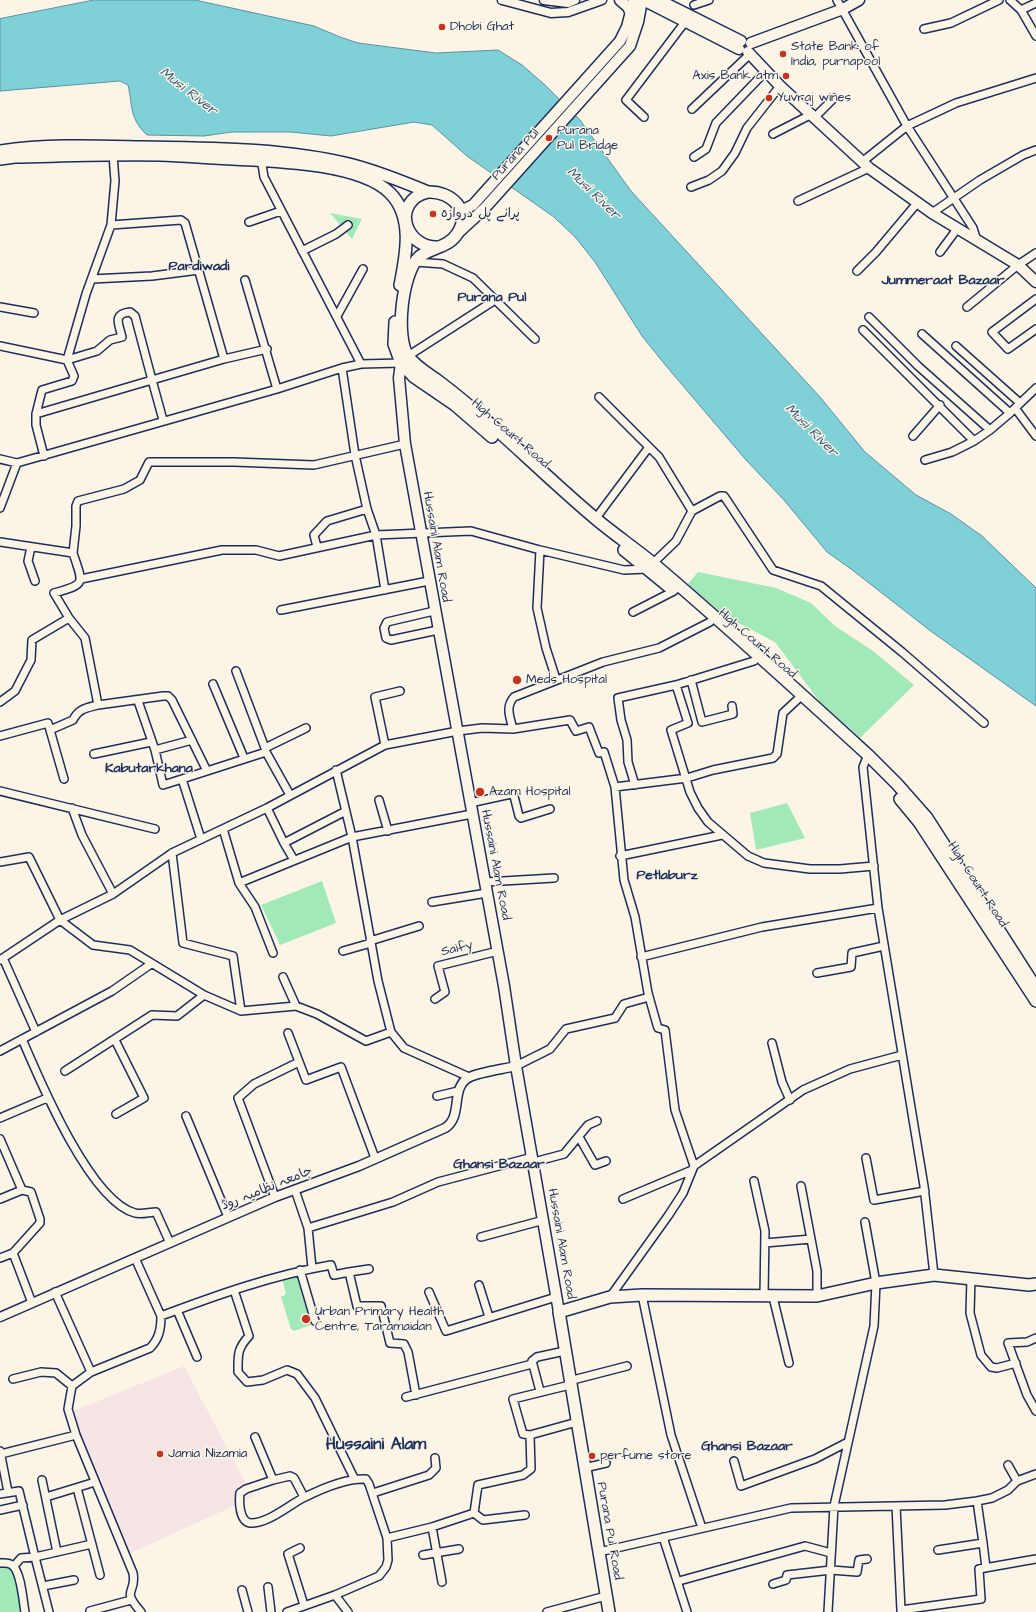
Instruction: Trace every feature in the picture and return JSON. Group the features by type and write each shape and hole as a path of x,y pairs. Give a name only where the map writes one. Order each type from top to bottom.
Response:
{"main road":[{"path":"620,0 628,7 631,14"},
{"name":"Purana Pul","path":"461,211 473,205 620,41 627,27 634,0"},
{"path":"643,0 685,22 746,48 843,9 859,0"},
{"name":"Purana Pul","path":"459,232 484,209 630,46 643,0"},
{"path":"658,0 746,48 780,86 866,165 932,213 1018,265 1036,282"},
{"path":"0,151 38,147 101,146 261,156 308,164 340,171 376,182 391,194 406,220 409,232 417,242 429,247 441,247"},
{"path":"0,160 15,157 113,155 311,156 354,165 428,192"},
{"path":"439,191 449,196 456,202 461,211 462,221 459,232 452,241 441,247 430,250 415,262 407,279 401,325 405,360 394,344 398,293 406,255 406,220 408,207 416,197 428,192 439,191"},
{"name":"Hussaini Alam Road","path":"405,360 399,378 405,444 421,532 428,581 486,882 516,1066 532,1149 559,1312"},
{"name":"High Court Road","path":"405,360 426,372 462,400 897,784 927,818 1036,988"},
{"name":"High Court Road","path":"405,360 414,377 455,405 591,523 651,566 674,591 798,700 867,758 919,822 1036,1001"},
{"path":"559,1312 610,1297 642,1295 768,1297 817,1296 876,1284 934,1275 1034,1286"},
{"name":"Purana Pul Road","path":"559,1312 609,1612"}],"street":[{"path":"502,0 551,13 568,12 602,0"},
{"path":"544,0 568,3 575,0"},
{"path":"694,5 709,0"},
{"path":"838,0 908,126 952,198 973,228 976,241"},
{"path":"924,29 951,23 998,0"},
{"path":"1010,0 1021,10 1036,36"},
{"path":"1021,10 1036,3"},
{"path":"644,117 626,100 685,22"},
{"path":"692,109 746,48"},
{"path":"694,157 706,149 716,123 766,71"},
{"path":"798,200 866,165 908,126 956,103 1036,78"},
{"path":"691,187 709,180 722,171 734,153 747,128 780,86"},
{"path":"773,134 813,116 834,98"},
{"path":"932,213 952,198 1022,155 1036,150"},
{"path":"44,456 36,425 36,414 42,390 72,381 74,376 68,360 92,279 111,225 115,181 113,155"},
{"path":"261,156 264,176 361,364"},
{"path":"857,271 876,252 918,202"},
{"path":"249,222 281,211"},
{"path":"111,225 181,220 185,223 224,359"},
{"path":"302,251 336,234 348,225"},
{"path":"940,252 957,229"},
{"path":"967,307 1018,265 1036,253"},
{"path":"415,262 443,264 473,278 535,339"},
{"path":"337,316 363,269"},
{"path":"92,279 152,276 199,270"},
{"path":"245,280 267,349 277,389"},
{"path":"1036,299 992,332 1008,349 1036,329"},
{"path":"0,459 17,464 163,420 277,389 342,368 361,364 405,360 495,300"},
{"path":"0,307 34,313"},
{"path":"0,346 68,360 97,351 110,340 122,337 118,320 119,316 122,313 130,312 136,320 163,420"},
{"path":"869,317 918,366 990,430"},
{"path":"863,330 974,441"},
{"path":"922,334 1015,408"},
{"path":"956,346 1015,408 1036,436"},
{"path":"36,414 224,359 267,349"},
{"path":"342,368 355,455 367,509 376,535 385,590"},
{"path":"925,460 952,452 974,441 990,430 1036,388"},
{"path":"599,397 658,457 692,511"},
{"path":"913,436 940,406"},
{"path":"81,579 73,553 76,526 76,506 78,501 129,486 140,480 149,462 234,462 314,465 405,444"},
{"path":"596,518 648,447"},
{"path":"0,508 17,464"},
{"path":"98,705 85,638 69,618 54,593 76,587 81,579 222,550 256,550 279,556 376,535 471,531 540,550 624,570 651,566 676,541 692,511 720,496 724,496 773,570 821,586 984,723"},
{"path":"317,547 314,535 327,520 367,509"},
{"path":"0,542 73,553"},
{"path":"31,547 28,561 35,581"},
{"path":"540,550 537,608 546,648 556,679"},
{"path":"281,610 428,581"},
{"path":"633,612 674,591"},
{"path":"434,611 386,622 384,628 386,638 390,640 438,630"},
{"path":"0,702 16,691 31,660 32,640 69,618"},
{"path":"514,729 508,712 509,703 514,697 556,679 603,662 659,648 710,622"},
{"path":"635,785 628,762 628,740 621,720 618,698 676,685 754,661"},
{"path":"236,671 266,750 290,795"},
{"path":"691,680 702,722 733,714 732,706"},
{"path":"213,684 244,758"},
{"path":"676,685 688,723 671,730 690,792 698,808 708,822 722,835 748,856 764,863 810,869 840,869 874,866"},
{"path":"385,745 374,697 400,691"},
{"path":"50,730 74,720 76,714 82,709 98,705 168,696 172,700 207,771"},
{"path":"615,787 686,778 713,770 773,758 777,754 783,713 798,700"},
{"path":"138,701 155,750 163,785 266,750 306,728"},
{"path":"36,1032 2,959 60,920 113,894 172,853 267,808 385,745 458,731 482,728 514,729 570,720 576,731 589,727 599,754 604,752 615,787 620,856 624,880 635,918 641,958 656,1025 658,1028 665,1030 675,1110 693,1168 683,1192 668,1216 610,1297"},
{"path":"0,736 48,724 64,779"},
{"path":"155,750 192,740"},
{"path":"94,754 151,742"},
{"path":"867,758 863,767 878,908 925,1191 934,1275"},
{"path":"336,770 352,837 378,981 391,1032 404,1048 469,1077 516,1066 550,1049 566,1029 616,1018 624,1004 649,997"},
{"path":"182,779 201,839"},
{"path":"0,791 155,829"},
{"path":"470,803 511,794 514,796 519,816 522,818 550,809"},
{"path":"379,800 388,831"},
{"path":"72,808 82,835 113,894"},
{"path":"267,808 294,860"},
{"path":"284,843 346,811"},
{"path":"239,883 352,837 472,814"},
{"path":"223,829 239,883 255,907 273,953"},
{"path":"620,856 722,835"},
{"path":"172,853 183,943 233,956 241,1011"},
{"path":"0,862 29,857 60,920 93,945 130,950 150,964 204,995 241,1011 296,1006 317,1014 366,1040 391,1032"},
{"path":"486,882 554,878"},
{"path":"432,902 487,893"},
{"path":"641,958 762,927 878,908"},
{"path":"343,951 419,926"},
{"path":"817,973 851,967 852,953 884,946"},
{"name":"Saify","path":"435,999 445,992 438,966 498,951"},
{"path":"0,1051 112,991 150,964"},
{"path":"283,977 296,1006"},
{"path":"65,1071 115,1040 152,1014 176,1016 204,995"},
{"path":"288,1033 306,1080 341,1067 375,1158"},
{"path":"22,1039 47,1098 67,1136 100,1188 127,1210 136,1214 156,1212 170,1243"},
{"path":"115,1040 144,1098 116,1114"},
{"path":"772,1043 782,1082 790,1100"},
{"path":"623,1199 693,1168 803,1090 850,1069 902,1055"},
{"path":"275,1197 238,1098 254,1084 299,1062"},
{"path":"436,1096 458,1091 469,1077"},
{"name":"جامعہ نظامیہ روڈ","path":"0,1317 275,1197 339,1174 450,1125 455,1118 458,1091"},
{"path":"0,1118 47,1098"},
{"path":"186,1116 228,1218"},
{"path":"534,1162 564,1154 588,1125 597,1121"},
{"path":"579,1137 595,1165 606,1161"},
{"path":"0,1139 22,1190"},
{"path":"308,1228 393,1202 438,1182 529,1158 532,1149"},
{"path":"866,1158 874,1200 925,1191"},
{"path":"754,1181 765,1231 768,1297 789,1363"},
{"path":"801,1186 817,1271 817,1296"},
{"path":"0,1199 22,1190 31,1192 40,1218 40,1223 13,1253 0,1258"},
{"path":"296,1190 308,1228 312,1268"},
{"path":"481,1237 544,1220"},
{"path":"828,1612 834,1506 874,1326 876,1284 865,1222"},
{"path":"765,1243 811,1239"},
{"path":"13,1253 32,1303"},
{"path":"135,1258 161,1316 158,1337 150,1348 91,1372 72,1386 68,1409 76,1435 132,1573 133,1583 129,1592 131,1600 141,1612"},
{"path":"161,1316 234,1290 300,1270 332,1265 334,1275 369,1269"},
{"path":"300,1270 315,1321"},
{"path":"349,1272 355,1302 360,1307 374,1304 381,1306 390,1343 404,1344 408,1352 416,1395"},
{"path":"971,1278 970,1313 981,1355 991,1367 997,1368 1016,1363"},
{"path":"479,1285 489,1317"},
{"path":"234,1290 249,1336 240,1346 238,1372 247,1382 263,1380 288,1370 297,1374 315,1398 354,1478"},
{"path":"55,1292 91,1372"},
{"path":"430,1292 446,1331 556,1297"},
{"path":"642,1295 671,1435 702,1528"},
{"path":"178,1310 197,1357"},
{"path":"1036,1338 1027,1342 1008,1343 1027,1395 1036,1411"},
{"path":"540,1391 532,1361 537,1357 565,1351"},
{"path":"406,1397 532,1364"},
{"path":"577,1422 530,1435 523,1434 513,1399 627,1366"},
{"path":"13,1379 41,1372 56,1373 72,1386"},
{"path":"8,1492 1,1452 76,1435"},
{"path":"474,1513 478,1485 523,1475 531,1469 530,1435"},
{"path":"255,1437 273,1480"},
{"path":"734,1461 741,1486 815,1459 848,1442"},
{"path":"373,1493 429,1475 436,1468 435,1458"},
{"path":"584,1468 606,1463"},
{"path":"1008,1465 1017,1481"},
{"path":"599,1552 791,1508 945,1505 977,1501 992,1498 1008,1490 1017,1481 1036,1474"},
{"path":"287,1612 379,1576 386,1567 388,1560 387,1538 373,1493 366,1479 354,1478 304,1497 284,1510 258,1522 250,1523 246,1521 239,1502 240,1494 246,1489 290,1476 294,1478 304,1497"},
{"path":"42,1480 57,1552"},
{"path":"46,1497 95,1482"},
{"path":"77,1488 100,1576"},
{"path":"0,1494 19,1491 49,1612"},
{"path":"977,1501 986,1568"},
{"path":"0,1510 23,1505"},
{"path":"896,1506 901,1610 982,1599 979,1569 1036,1559"},
{"path":"474,1513 483,1520 525,1515"},
{"path":"387,1538 474,1513"},
{"path":"432,1526 442,1582"},
{"path":"664,1537 679,1581 687,1612"},
{"path":"938,1550 983,1543"},
{"path":"14,1566 21,1558 35,1557 92,1544"},
{"path":"679,1581 805,1546 831,1553"},
{"path":"300,1548 288,1554 304,1605"},
{"path":"423,1555 460,1549"},
{"path":"773,1584 786,1580 787,1575 831,1570 857,1572 858,1560 867,1559"},
{"path":"0,1563 8,1562 14,1566 18,1572 25,1612"},
{"path":"43,1586 74,1580"},
{"path":"268,1587 271,1612"},
{"path":"242,1590 248,1612"},
{"path":"335,1594 348,1612"},
{"path":"547,1612 606,1596"},
{"path":"90,1611 131,1600"}],"shaded area":[{"name":"Jamia Nizamia","path":"184,1366 253,1497 131,1553 71,1412"}],"green space":[{"path":"330,213 362,219 352,239"},
{"path":"698,572 776,588 811,603 835,626 873,651 914,685 860,738 820,702 775,642 725,616 688,584"},
{"path":"787,803 805,838 756,850 750,813"},
{"path":"322,881 336,923 280,945 261,905"},
{"path":"296,1275 311,1325 294,1331 291,1329 281,1297 286,1294 282,1279"},
{"path":"7,1566 14,1569 23,1612 0,1612 0,1568"}],"water":[{"name":"Musi River","path":"94,0 195,0 314,26 358,43 436,53 498,50 522,65 545,85 580,120 631,191 820,397 865,452 916,495 951,514 982,536 1036,588 1036,706 932,632 827,552 784,500 746,460 642,336 595,262 576,238 554,217 467,156 432,125 414,122 331,136 291,132 232,132 204,136 147,135 134,118 128,85 120,81 0,91 0,19"}],"place":[{"name":"Dhobi Ghat","path":"442,27"},
{"name":"State Bank of India, purnapool","path":"783,54"},
{"name":"Axis Bank atm","path":"786,76"},
{"name":"Yuvraj wines","path":"769,98"},
{"name":"Purana Pul Bridge","path":"549,138"},
{"name":"پرانے پل دروازہ","path":"433,214"},
{"name":"Meds Hospital","path":"517,680"},
{"name":"Azam Hospital","path":"480,792"},
{"name":"Urban Primary Health Centre, Taramaidan","path":"306,1319"},
{"name":"Jamia Nizamia","path":"160,1454"},
{"name":"perfume store","path":"592,1456"}],"district":[{"name":"Pardiwadi","path":"199,267"},
{"name":"Jummeraat Bazaar","path":"943,281"},
{"name":"Purana Pul","path":"492,298"},
{"name":"Kabutarkhana","path":"149,769"},
{"name":"Petlaburz","path":"667,876"},
{"name":"Ghansi Bazaar","path":"499,1165"},
{"name":"Hussaini Alam","path":"376,1445"},
{"name":"Ghansi Bazaar","path":"747,1447"}]}
